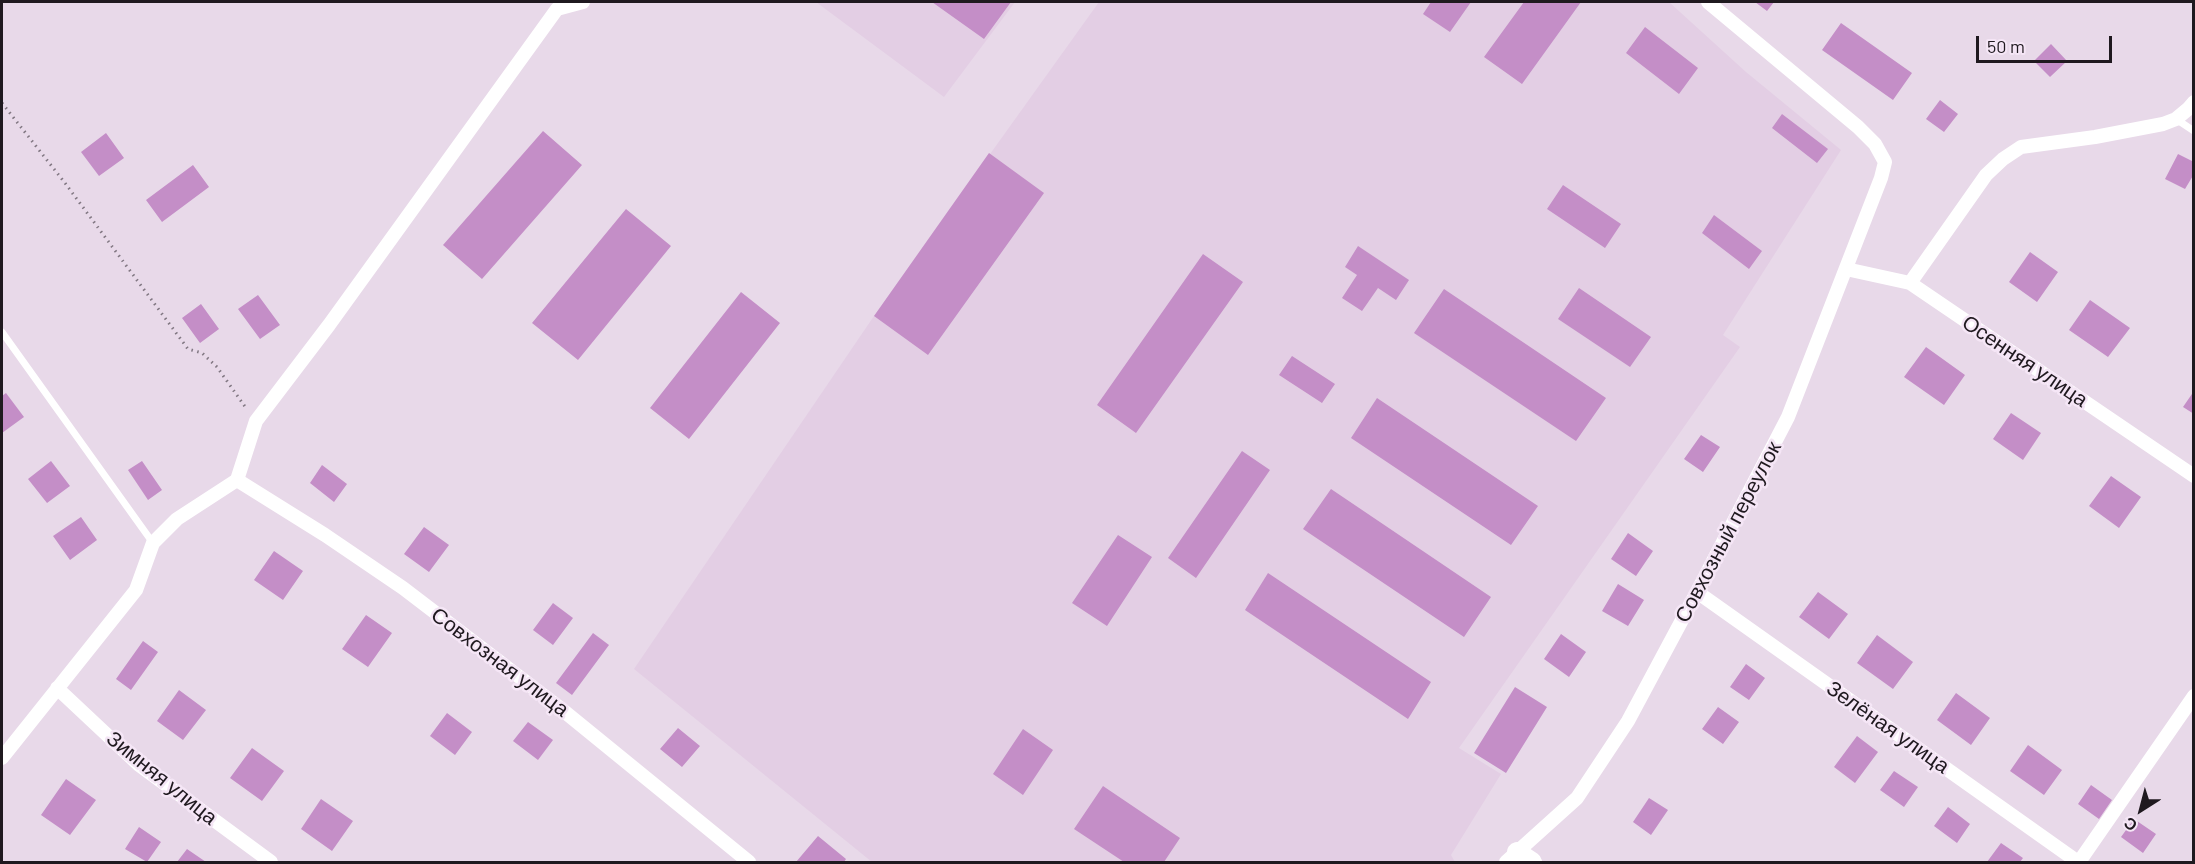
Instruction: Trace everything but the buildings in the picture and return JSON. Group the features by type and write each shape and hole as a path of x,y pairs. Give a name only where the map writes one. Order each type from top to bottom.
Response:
{"street":[{"path":"2,758 136,590 153,543 177,519 237,480 256,421 329,325 557,9 583,2"},
{"name":"Совхозный переулок","path":"1518,859 1577,798 1628,721 1697,592 1788,417 1861,233 1885,162 1875,144 1858,128 1708,2"},
{"path":"1910,283 1986,175 2003,159 2021,147 2095,137 2163,124 2176,119 2193,102"},
{"name":"Осенняя улица","path":"1846,269 1910,283 2193,477"},
{"name":"Совхозная улица","path":"237,480 325,535 403,588 560,708 749,862"},
{"name":"Зелёная улица","path":"1697,592 2079,862"},
{"name":"Зимняя улица","path":"57,688 138,764 271,862"},
{"path":"2079,862 2193,696"}],"lane":[{"path":"2176,119 2193,130"},
{"path":"2,332 153,543"}],"path":[{"path":"2,104 65,183 188,349 202,353 217,367 256,421"}],"shaded area":[{"path":"816,2 1015,2 944,97"},
{"path":"1099,2 1669,2 1746,72 1841,150 1723,335 1740,347 1459,748 1501,774 1451,855 1455,862 872,862 634,669 874,316"}]}
